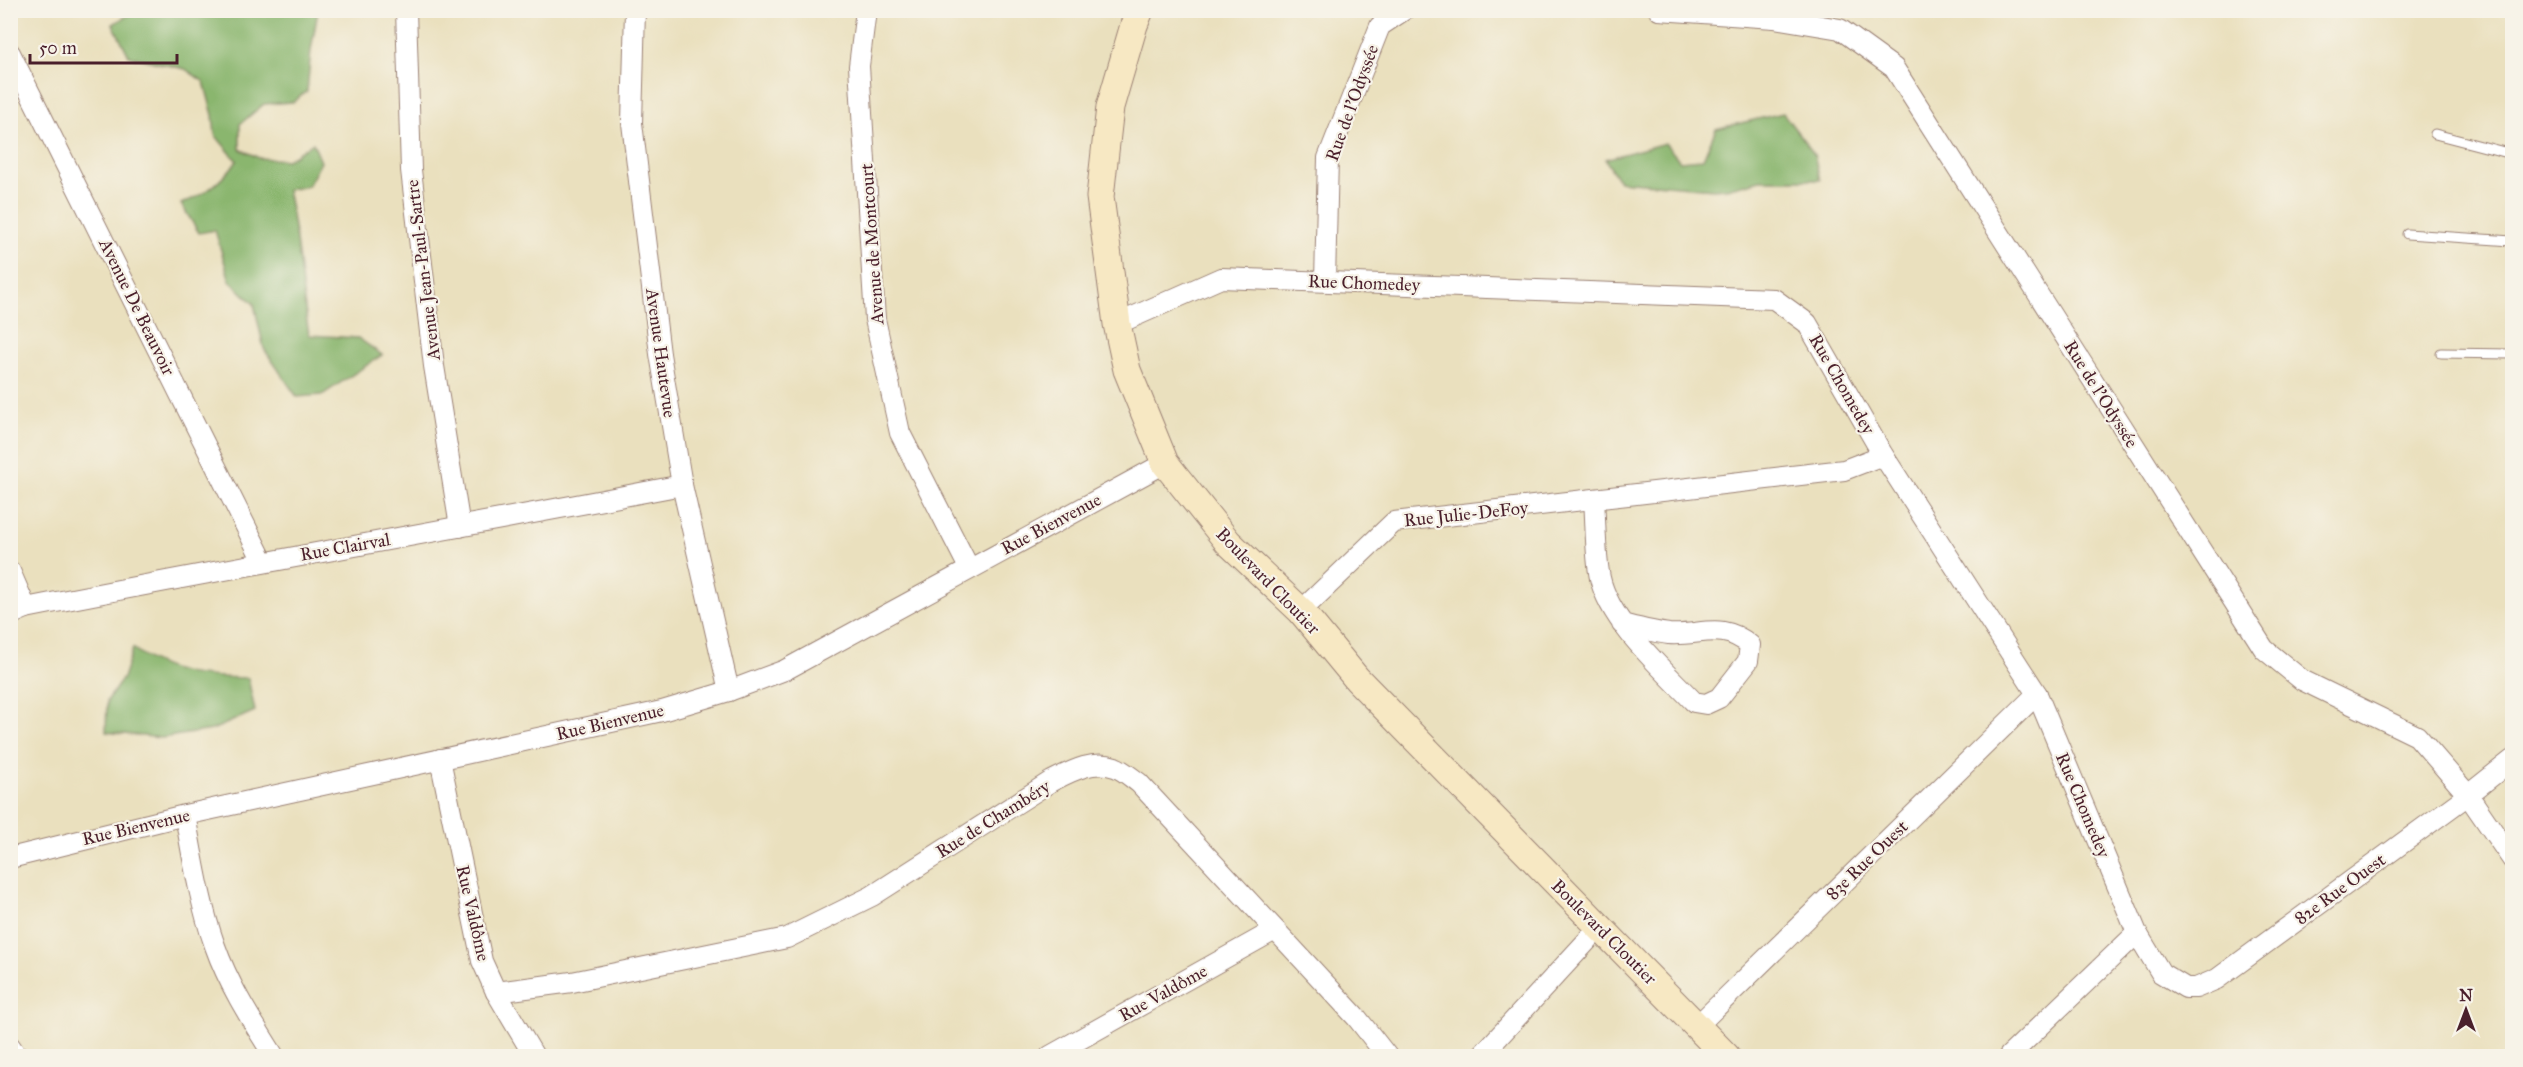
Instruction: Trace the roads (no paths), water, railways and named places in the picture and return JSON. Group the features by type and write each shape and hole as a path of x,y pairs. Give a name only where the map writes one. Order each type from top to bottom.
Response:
{"street":[{"name":"Avenue Jean-Paul-Sartre","path":"406,10 411,170 434,366 460,527"},
{"name":"Avenue Hautevue","path":"635,10 632,123 660,354 682,485 729,691"},
{"name":"Avenue de Montcourt","path":"866,10 859,66 875,319 900,433 969,568"},
{"name":"Boulevard Cloutier","path":"1140,10 1110,107 1100,197 1117,324 1127,370 1165,463 1228,542 1301,611 1357,679 1726,1056"},
{"name":"Rue de l'Odyssée","path":"1324,281 1328,158 1380,26 1404,10"},
{"name":"Rue de l'Odyssée","path":"1659,10 1774,18 1840,29 1894,68 2264,650 2302,680 2417,735 2468,795 2512,859"},
{"name":"Avenue De Beauvoir","path":"10,53 263,561"},
{"name":"Rue Chomedey","path":"1117,324 1221,278 1774,299 1807,323 1883,455 2037,694 2137,933 2161,973"},
{"name":"Rue Julie-DeFoy","path":"1301,611 1394,522 1844,470 1883,455"},
{"name":"Rue Bienvenue","path":"10,858 185,815 662,711 729,691 784,670 1165,463"},
{"name":"Rue Clairval","path":"18,611 263,561 682,485"},
{"path":"1594,500 1600,578 1610,605 1622,624 1694,702 1706,704 1719,698 1748,661 1750,645 1737,634 1720,631 1671,634 1622,624"},
{"path":"10,571 18,611"},
{"name":"83e Rue Ouest","path":"1697,1026 2037,694"},
{"name":"Rue Valdôme","path":"440,759 482,962 496,992 534,1056"},
{"name":"82e Rue Ouest","path":"2161,973 2186,988 2196,988 2217,979 2468,795 2512,760"},
{"name":"Rue de Chambéry","path":"496,992 572,982 788,938 872,896 1050,782 1072,770 1095,764 1116,767 1139,783 1357,1018 1387,1056"},
{"path":"185,815 204,909 215,947 234,990 274,1056"},
{"path":"1481,1056 1599,928"},
{"name":"Rue Valdôme","path":"1050,1056 1275,930"},
{"path":"2009,1056 2137,933"},
{"path":"10,1046 17,1056"}],"lane":[{"path":"2435,134 2512,154"},
{"path":"2407,234 2512,241"},
{"path":"2441,353 2512,354"}]}
